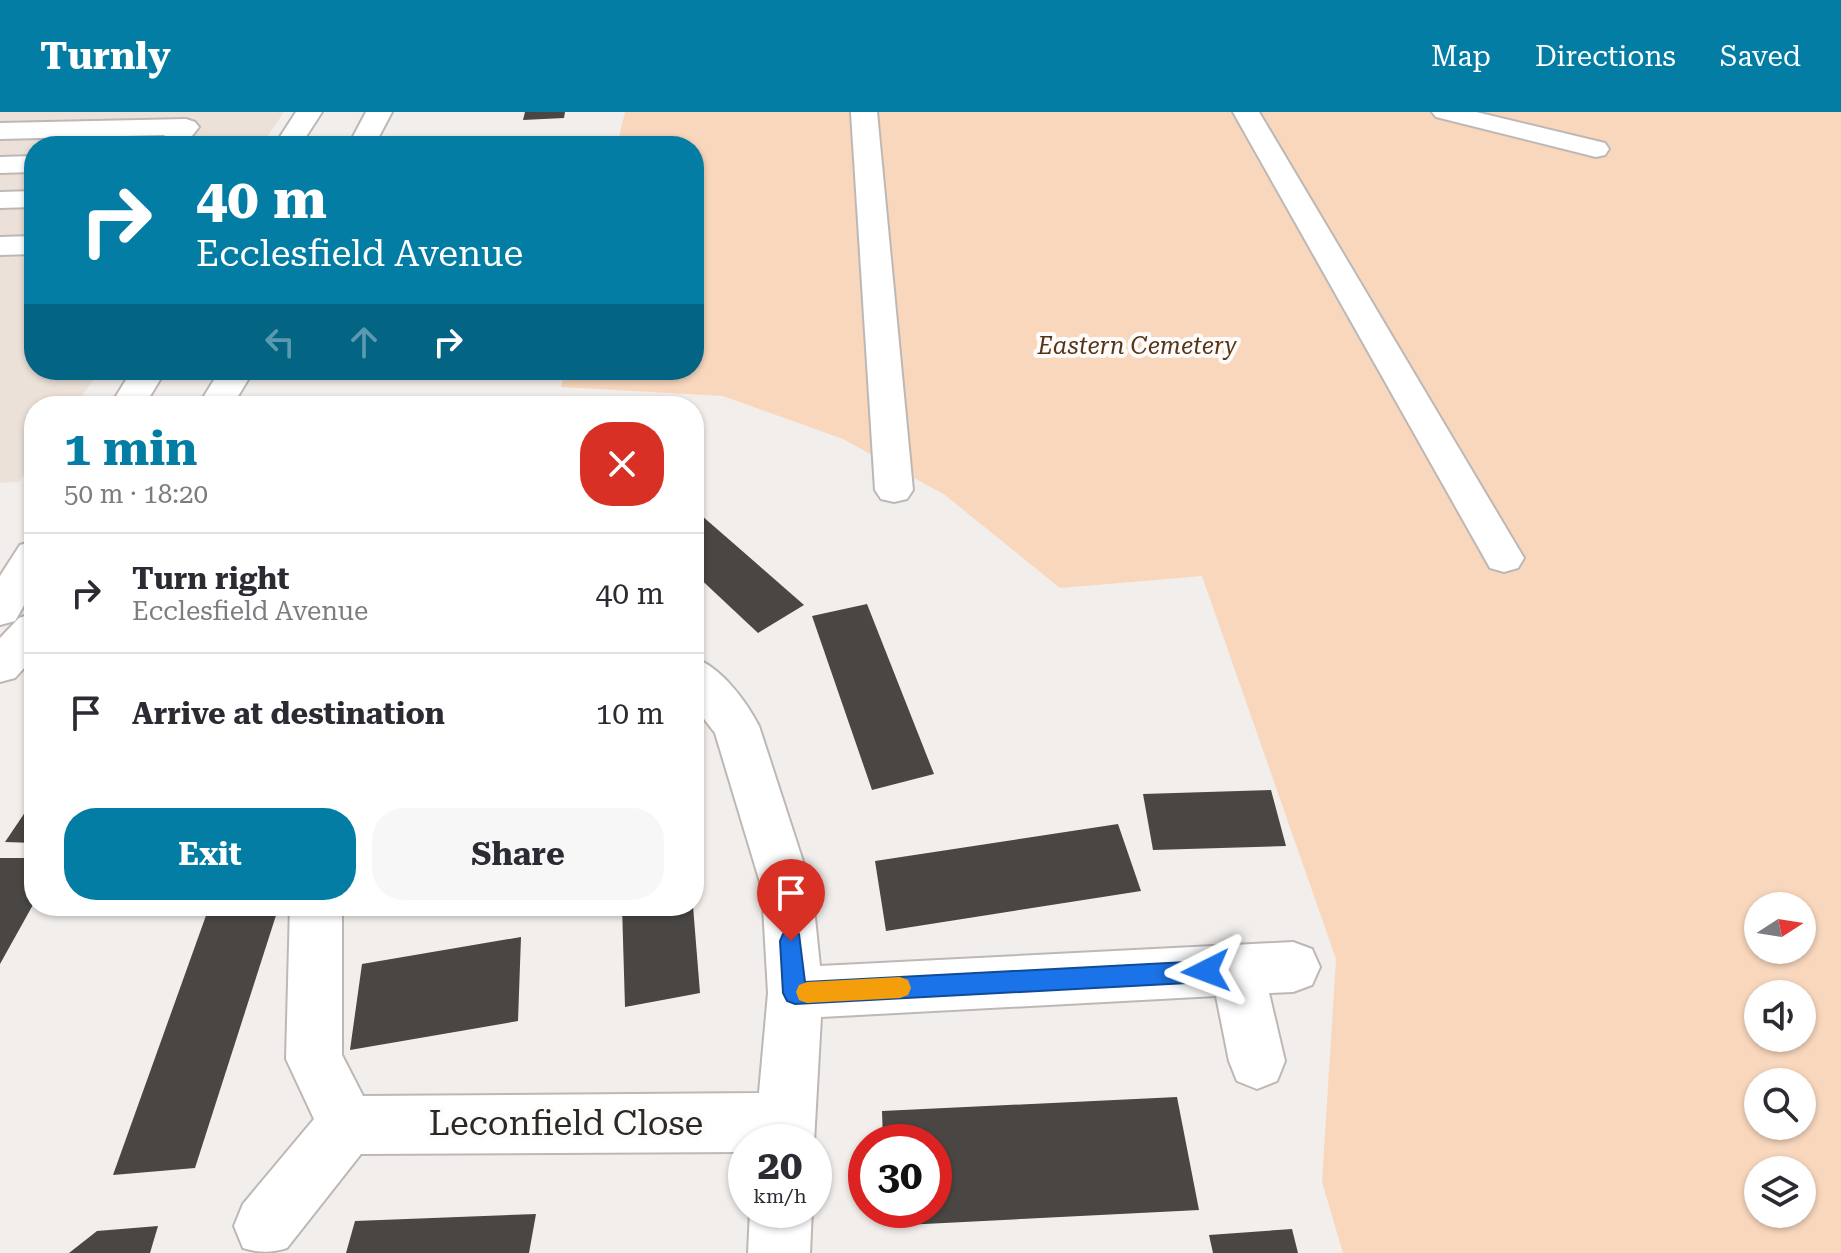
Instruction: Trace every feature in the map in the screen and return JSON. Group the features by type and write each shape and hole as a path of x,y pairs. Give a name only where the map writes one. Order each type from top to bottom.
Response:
{"street":[{"path":"5,130 25,117 41,112"},
{"path":"80,136 113,112"},
{"path":"293,136 309,112"},
{"path":"366,136 379,112"},
{"path":"864,112 894,490"},
{"path":"1246,112 1504,558"},
{"path":"1445,112 1596,149"},
{"path":"90,136 186,127 178,136"},
{"path":"5,130 68,136"},
{"path":"0,165 24,164"},
{"path":"0,200 24,199"},
{"path":"0,246 24,245"},
{"path":"0,610 24,571"},
{"path":"0,666 24,640"},
{"path":"704,687 736,726 787,889 795,993 786,1124"},
{"path":"265,1226 347,1125 314,1059 316,916"},
{"path":"795,993 1293,967"},
{"path":"1237,970 1257,1061"},
{"name":"Leconfield Close","path":"347,1125 728,1131"},
{"path":"779,1253 780,1228"}],"shaded area":[{"path":"0,112 284,112 268,136 24,136 24,380 94,380 82,396 24,396 24,475 19,482 0,483"}],"green space":[{"name":"Eastern Cemetery","path":"625,112 1841,112 1841,1253 1343,1253 1322,1182 1336,959 1202,576 1060,588 945,495 843,439 723,396 561,387 563,380 704,380 704,136 619,136"}],"building":[{"path":"525,112 565,112 564,118 523,120"},
{"path":"704,518 804,605 758,633 704,582"},
{"path":"867,604 934,774 872,790 812,616"},
{"path":"1271,790 1286,846 1153,850 1143,794"},
{"path":"24,814 24,843 5,842"},
{"path":"1118,824 1141,891 886,931 875,861"},
{"path":"0,858 24,858 24,916 27,916 0,964"},
{"path":"206,916 276,916 195,1168 113,1175"},
{"path":"622,916 694,916 700,993 625,1007"},
{"path":"521,937 518,1021 350,1050 362,964"},
{"path":"1177,1097 1199,1210 952,1223 952,1124 882,1124 882,1111"},
{"path":"536,1214 529,1253 346,1253 355,1221"},
{"path":"158,1226 150,1253 69,1253 97,1231"},
{"path":"1292,1229 1298,1253 1213,1253 1209,1235"}],"slow traffic":[{"path":"807,992 900,988"}],"route":[{"path":"791,941 795,993 1206,971"}]}
